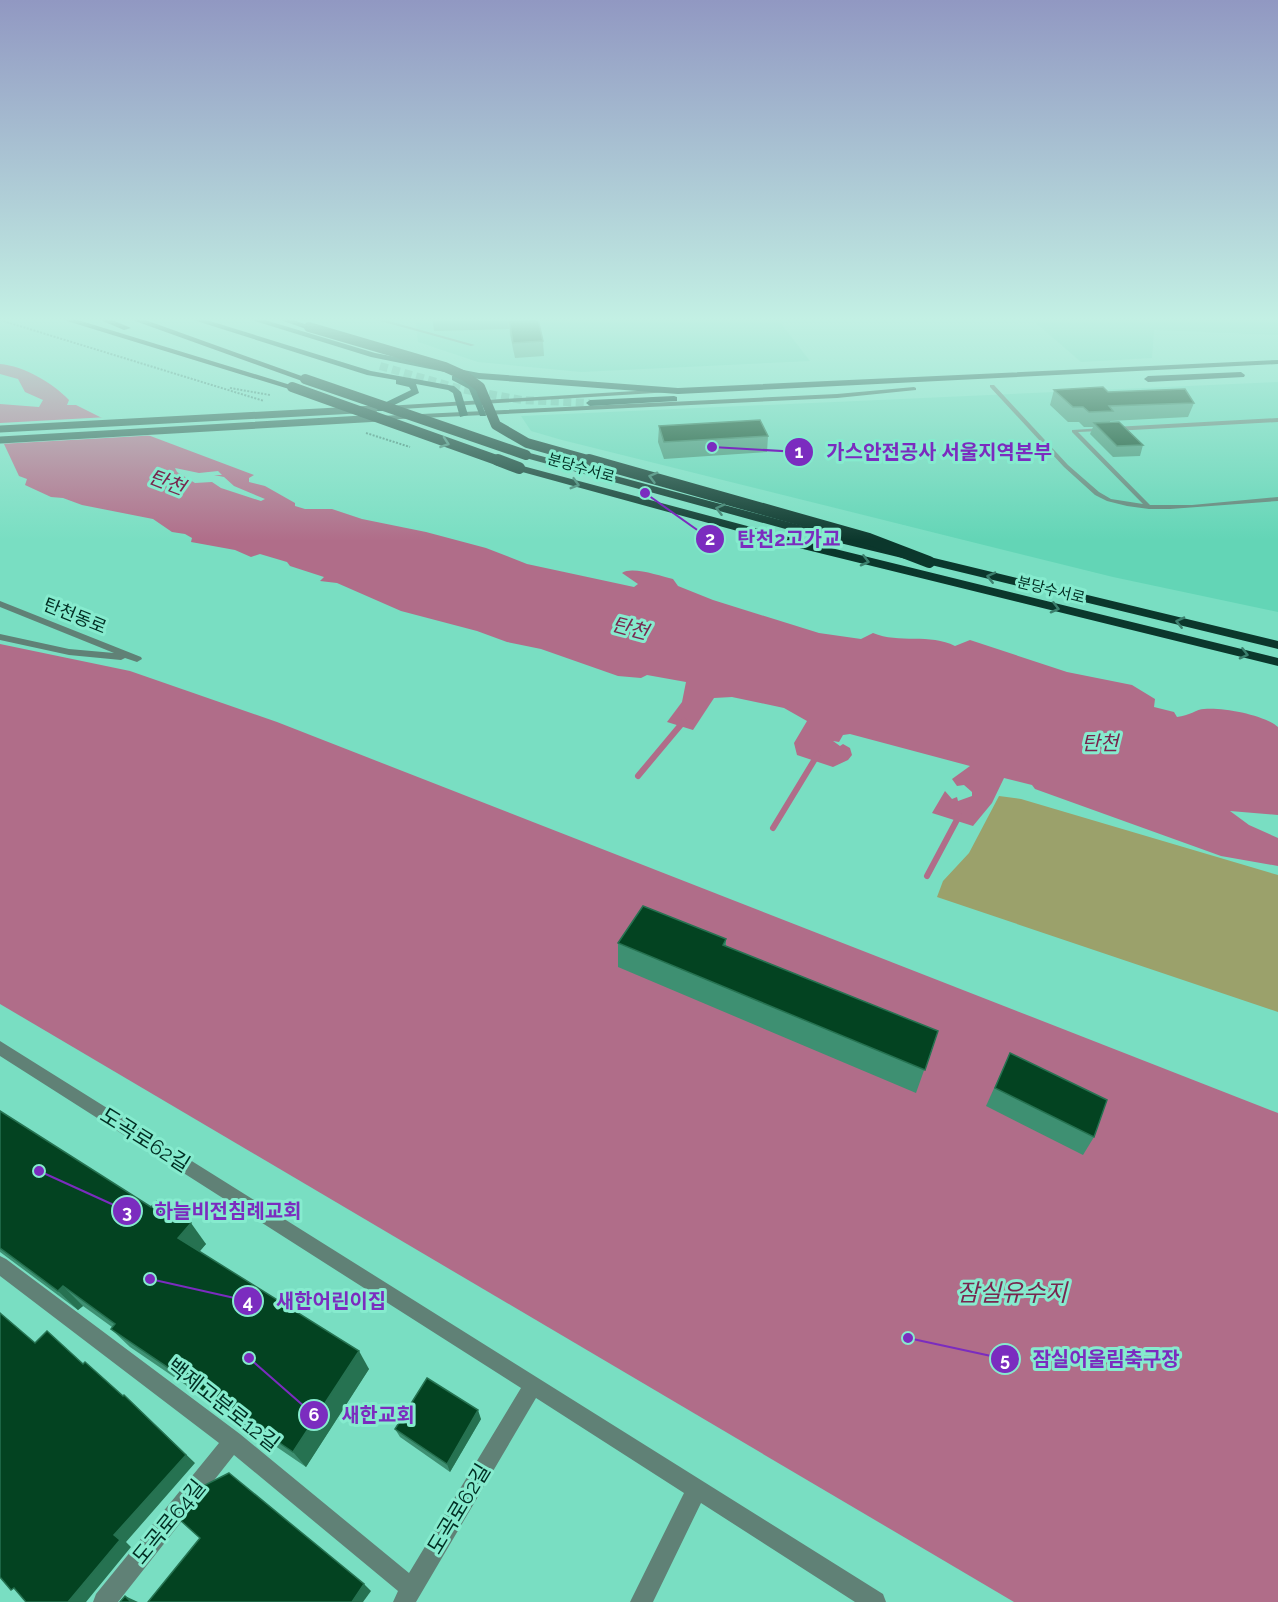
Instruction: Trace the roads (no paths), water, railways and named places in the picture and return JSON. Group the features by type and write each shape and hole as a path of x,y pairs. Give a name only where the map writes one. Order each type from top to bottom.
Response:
{"highway":[{"name":"분당수서로","path":"305,392 465,449 598,490 898,570 1278,662"},
{"name":"분당수서로","path":"340,392 526,454 708,506 929,562 1278,645"},
{"path":"482,392 496,424 526,443 869,539 929,562"}],"main road":[{"path":"378,412 412,392"},
{"path":"457,392 463,414"},
{"path":"475,392 481,403 483,414"},
{"path":"0,440 461,404 666,392"},
{"path":"590,404 806,392"},
{"path":"0,429 378,412 483,414 884,392"}],"street":[{"name":"탄천동로","path":"0,604 137,659 69,652 0,637"},
{"name":"도곡로62길","path":"0,1048 875,1602"},
{"name":"백제고분로12길","path":"0,1265 233,1441 408,1595"},
{"name":"도곡로62길","path":"408,1595 533,1386"},
{"name":"도곡로64길","path":"104,1602 233,1441"},
{"path":"641,1602 697,1489"}],"lane":[{"path":"997,392 1075,474 1107,500 1149,507 1278,499"},
{"path":"1149,507 1074,431 1278,420"}],"water":[{"name":"탄천","path":"25,392 59,392 69,400 67,405 76,405 100,417 254,475 249,478 249,482 265,486 295,503 295,506 305,509 332,509 362,519 426,532 486,548 527,564 634,587 638,584 622,573 639,571 654,574 673,579 678,586 713,600 819,633 861,639 873,633 893,638 935,640 955,646 970,640 1067,672 1132,685 1155,699 1154,707 1174,712 1177,717 1201,709 1212,709 1243,713 1263,719 1278,727 1278,815 1230,811 1249,825 1278,838 1278,866 1221,856 1035,789 1032,785 1004,778 992,803 973,826 932,813 945,791 952,799 957,797 958,801 972,796 972,792 964,785 957,786 952,779 970,766 850,734 843,735 839,742 833,741 840,746 843,744 850,748 852,755 848,760 833,767 797,755 794,743 807,721 784,708 732,697 714,698 693,730 667,722 682,702 686,682 647,675 641,678 618,676 541,649 507,642 477,631 401,611 337,583 320,581 324,577 290,566 287,562 260,554 251,557 235,550 191,542 192,538 185,534 172,532 153,519 51,497 25,485 27,479 19,476 4,444 0,443 0,404 39,407 43,400","holes":["175,468 199,473 218,471 222,475 214,475 224,477 234,486 265,499 261,501 221,488 212,482 195,483 177,472"]},
{"name":"잠실유수지","path":"0,644 130,671 277,722 1278,1113 1278,1602 1014,1602 0,1004"}],"waterway":[{"path":"638,776 684,721"},
{"path":"773,828 818,754"},
{"path":"927,876 959,816"}],"tunnel":[{"path":"476,392 522,400 590,403"}],"place":[{"name":"가스안전공사 서울지역본부","path":"712,447"},
{"name":"탄천2고가교","path":"645,493"},
{"name":"하늘비전침례교회","path":"39,1171"},
{"name":"새한어린이집","path":"150,1279"},
{"name":"잠실어울림축구장","path":"908,1338"},
{"name":"새한교회","path":"249,1358"}]}
